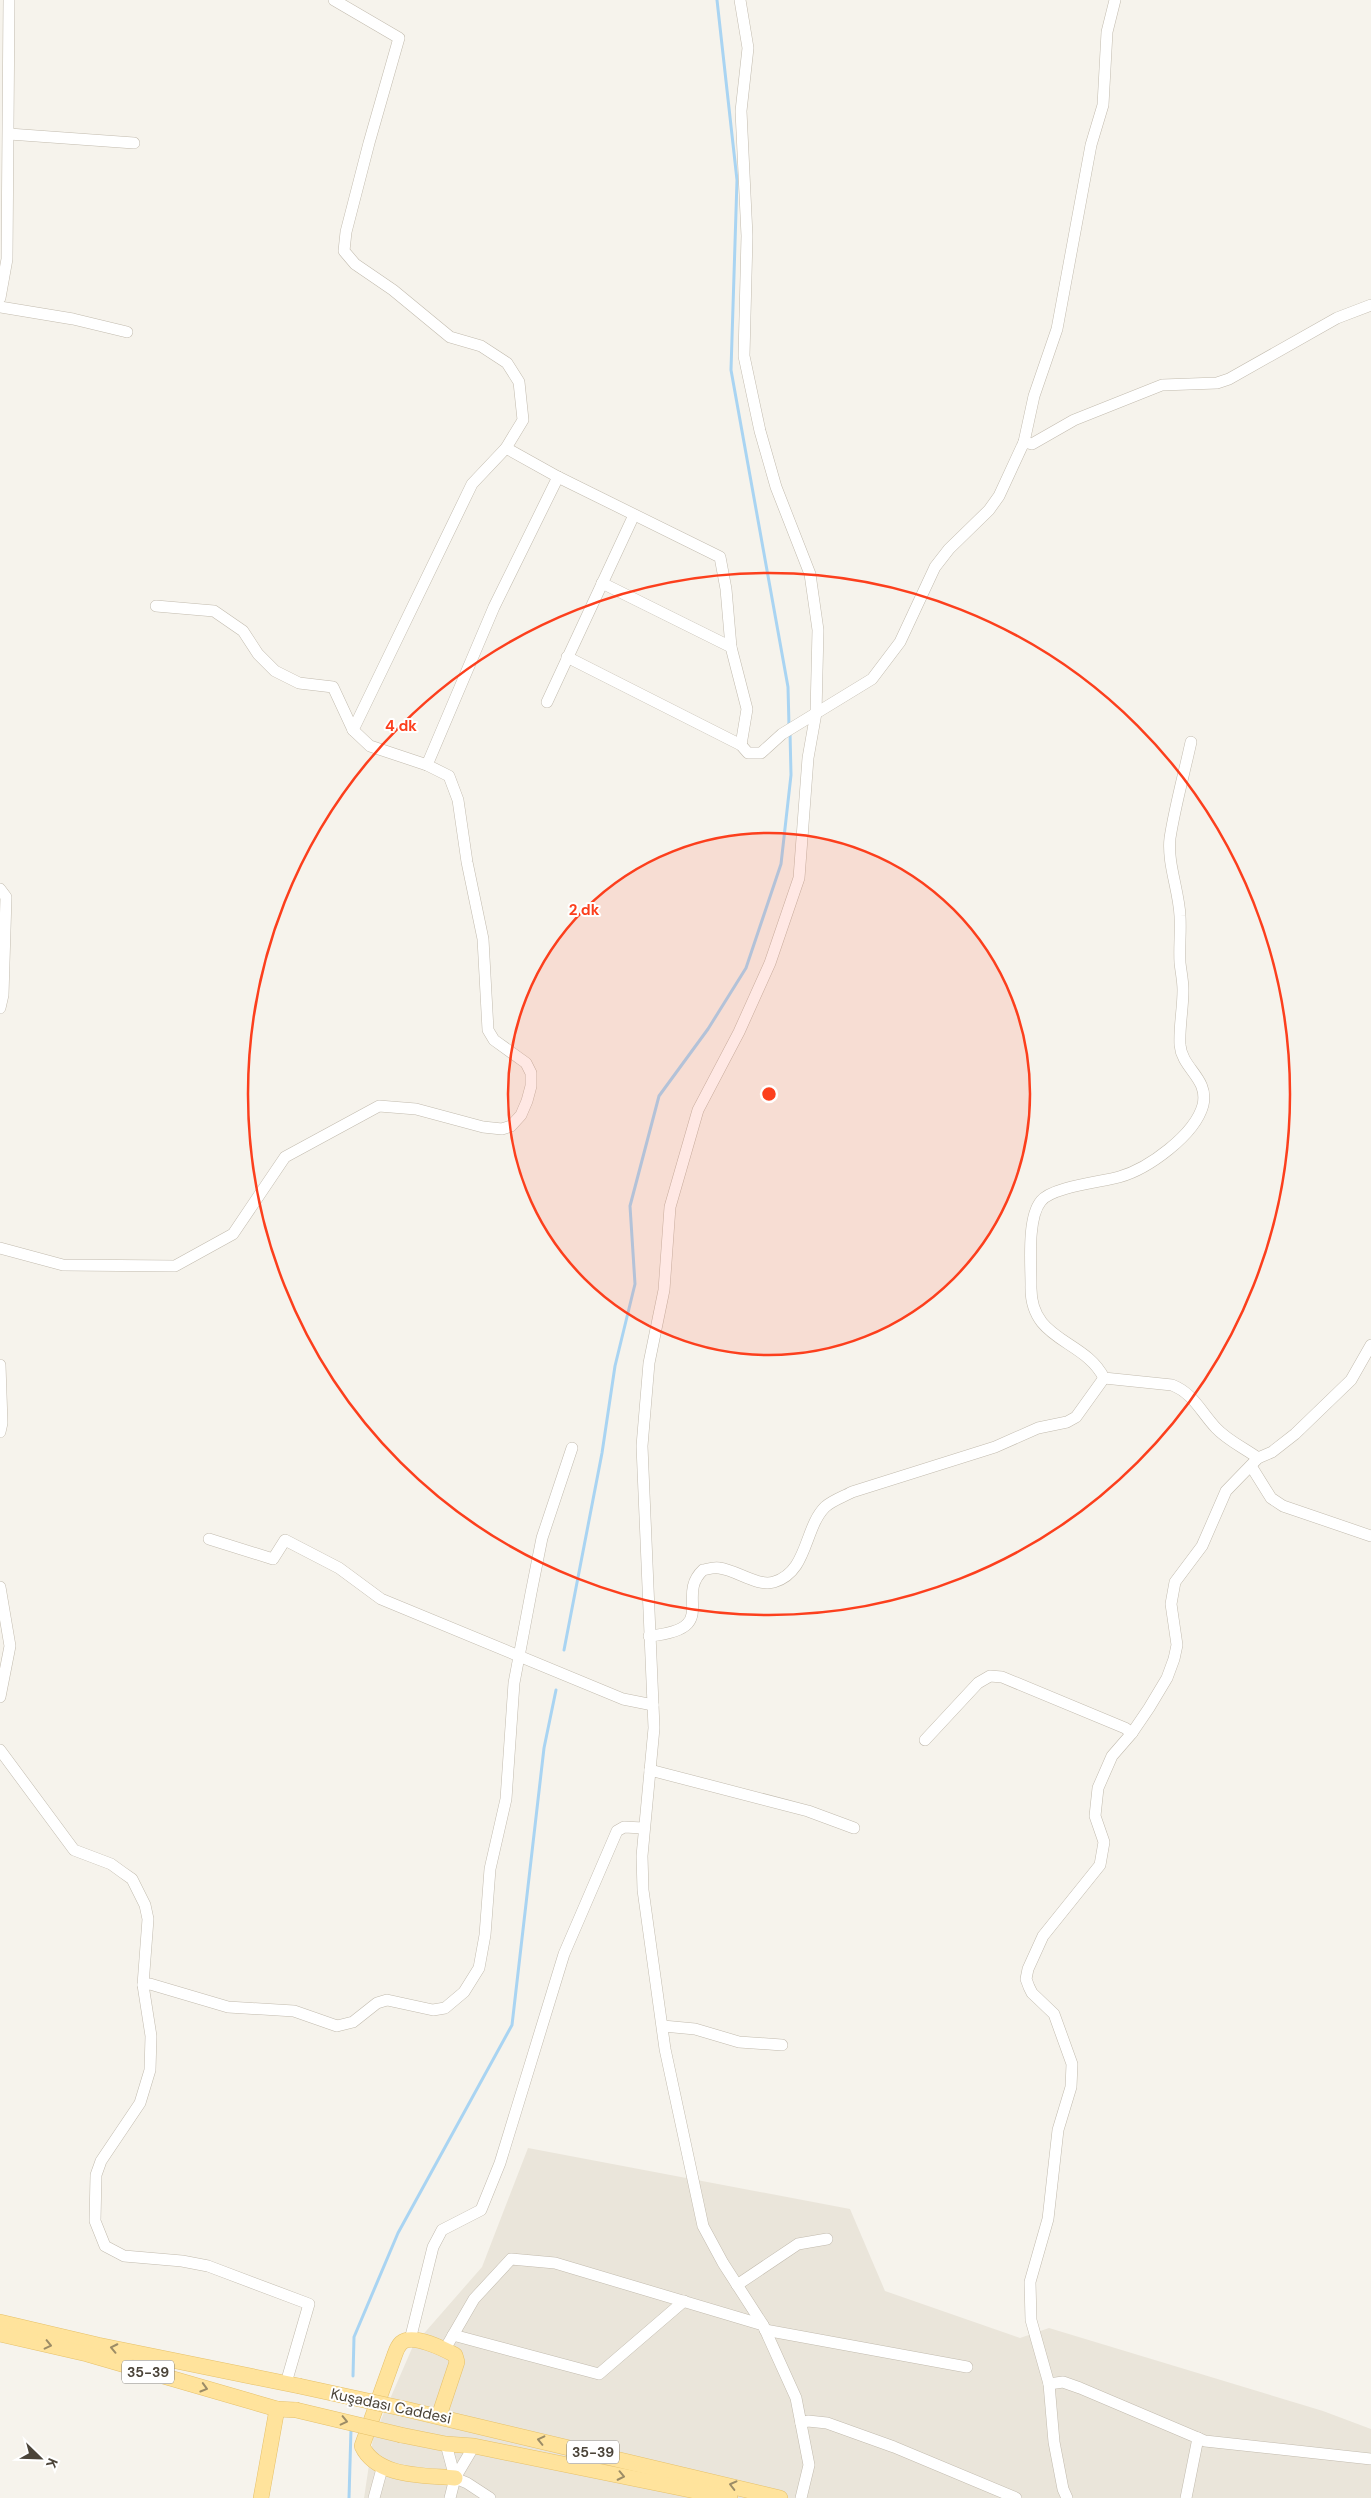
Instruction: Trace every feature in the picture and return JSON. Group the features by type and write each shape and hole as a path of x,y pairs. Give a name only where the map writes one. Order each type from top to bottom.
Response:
{"main road":[{"name":"Kuşadası Caddesi","path":"0,2322 98,2345 439,2416 780,2498"},
{"name":"Kuşadası Caddesi","path":"0,2334 87,2354 277,2409 296,2410 401,2435 446,2444 474,2446 730,2498"},
{"path":"439,2416 457,2362 455,2355 439,2345 410,2340 401,2343 394,2354 362,2446 367,2456 402,2473 455,2478"},
{"path":"261,2498 277,2409"}],"street":[{"path":"0,298 7,259 9,0"},
{"path":"334,0 399,38 368,143 346,232 344,250 354,264 392,290 450,337 481,346 507,363 519,382 523,420 506,448 472,484 354,730"},
{"path":"740,0 748,48 742,111 747,236 744,356 760,431 776,487 810,574 818,630 816,713 808,758 799,878 766,971 739,1032 698,1110 670,1208 664,1290 649,1363 642,1446 649,1636 654,1705 654,1728 643,1828 643,1890 663,2026 703,2226 764,2328 796,2398 808,2465 801,2498"},
{"path":"567,656 741,745 748,753 761,753 782,734 872,678 883,666 900,642 935,567 949,549 989,510 1012,473 1024,442 1034,396 1057,329 1091,145 1103,105 1107,32 1115,0"},
{"path":"9,134 134,143"},
{"path":"1024,442 1032,444 1074,420 1162,386 1217,383 1229,379 1337,318 1371,305"},
{"path":"0,307 73,319 127,332"},
{"path":"506,448 634,515 720,557 726,588 731,647 747,709 741,745"},
{"path":"427,765 494,607 558,476"},
{"path":"547,702 634,515"},
{"path":"602,583 731,647"},
{"path":"0,1248 63,1264 175,1266 233,1234 285,1157 379,1106 416,1109 483,1127 502,1129 511,1126 521,1115 531,1086 531,1073 526,1062 494,1040 488,1030 483,939 467,862 458,800 449,776 427,765 370,746 354,730 333,687 299,682 275,672 258,654 243,631 214,611 156,606"},
{"path":"1104,1378 1101,1371 1086,1358 1054,1336 1035,1314 1030,1299 1033,1224 1040,1201 1046,1196 1121,1177 1151,1162 1174,1144 1194,1123 1202,1106 1203,1085 1185,1062 1181,1052 1183,990 1180,962 1180,915 1170,840 1191,742"},
{"path":"0,889 6,897 3,994 0,1008"},
{"path":"1067,2498 1063,2489 1054,2442 1049,2384 1031,2320 1030,2282 1048,2219 1058,2130 1071,2087 1072,2064 1054,2014 1032,1993 1026,1979 1043,1936 1100,1865 1104,1842 1095,1816 1098,1788 1112,1756 1132,1733 1167,1678 1177,1645 1170,1604 1175,1582 1202,1546 1226,1491 1254,1462 1272,1452 1294,1434 1351,1380 1371,1345"},
{"path":"0,1365 2,1423 0,1432"},
{"path":"649,1636 672,1634 690,1622 694,1614 695,1582 704,1570 718,1567 764,1583 775,1582 790,1572 798,1563 816,1520 832,1502 852,1492 995,1447 1038,1428 1067,1422 1076,1417 1104,1378"},
{"path":"1104,1378 1172,1385 1182,1388 1190,1395 1217,1429 1254,1462 1271,1498 1283,1506 1371,1536"},
{"path":"143,1986 150,1984 228,2007 294,2011 337,2026 352,2022 377,2003 387,2000 433,2010 445,2008 455,2002 464,1992 479,1968 485,1935 490,1869 504,1816 514,1683 521,1657 542,1538 572,1448"},
{"path":"209,1538 273,1559 285,1540 339,1568 381,1599 623,1699 654,1705"},
{"path":"0,1587 10,1646 0,1697"},
{"path":"925,1740 978,1683 990,1676 1002,1677 1125,1728 1132,1733"},
{"path":"0,1750 74,1850 111,1864 132,1879 140,1891 148,1919 143,1986 151,2036 150,2070 140,2103 101,2161 96,2175 95,2221 100,2238 105,2246 124,2256 182,2261 208,2266 309,2304 293,2385"},
{"path":"650,1770 808,1811 854,1828"},
{"path":"410,2340 433,2247 442,2230 481,2210 500,2163 564,1954 617,1831 624,1827 643,1828"},
{"path":"663,2026 695,2029 739,2042 782,2045"},
{"path":"737,2285 798,2244 827,2239"},
{"path":"445,2349 474,2299 511,2259 555,2264 764,2328 967,2367"},
{"path":"453,2335 599,2374 684,2302"},
{"path":"1049,2384 1063,2382 1080,2388 1205,2441 1371,2460"},
{"path":"800,2423 808,2421 827,2423 894,2447 1016,2498"},
{"path":"1186,2498 1198,2438"},
{"path":"446,2444 455,2478"},
{"path":"450,2498 455,2478 474,2446"},
{"path":"374,2498 383,2465"},
{"path":"455,2478 467,2482 490,2498"}],"shaded area":[{"path":"528,2148 850,2209 885,2291 1020,2338 1049,2328 1323,2411 1371,2429 1371,2498 364,2498 373,2438 413,2346 482,2267"}],"waterway":[{"path":"717,0 737,180 731,370 788,687 789,726"},
{"path":"564,1650 602,1453 615,1366 635,1284 630,1206 659,1096 708,1029 746,968 781,864 791,775 790,732"},
{"path":"353,2376 354,2337 398,2233 512,2025 544,1748 556,1690"},
{"path":"349,2498 351,2429"}]}
